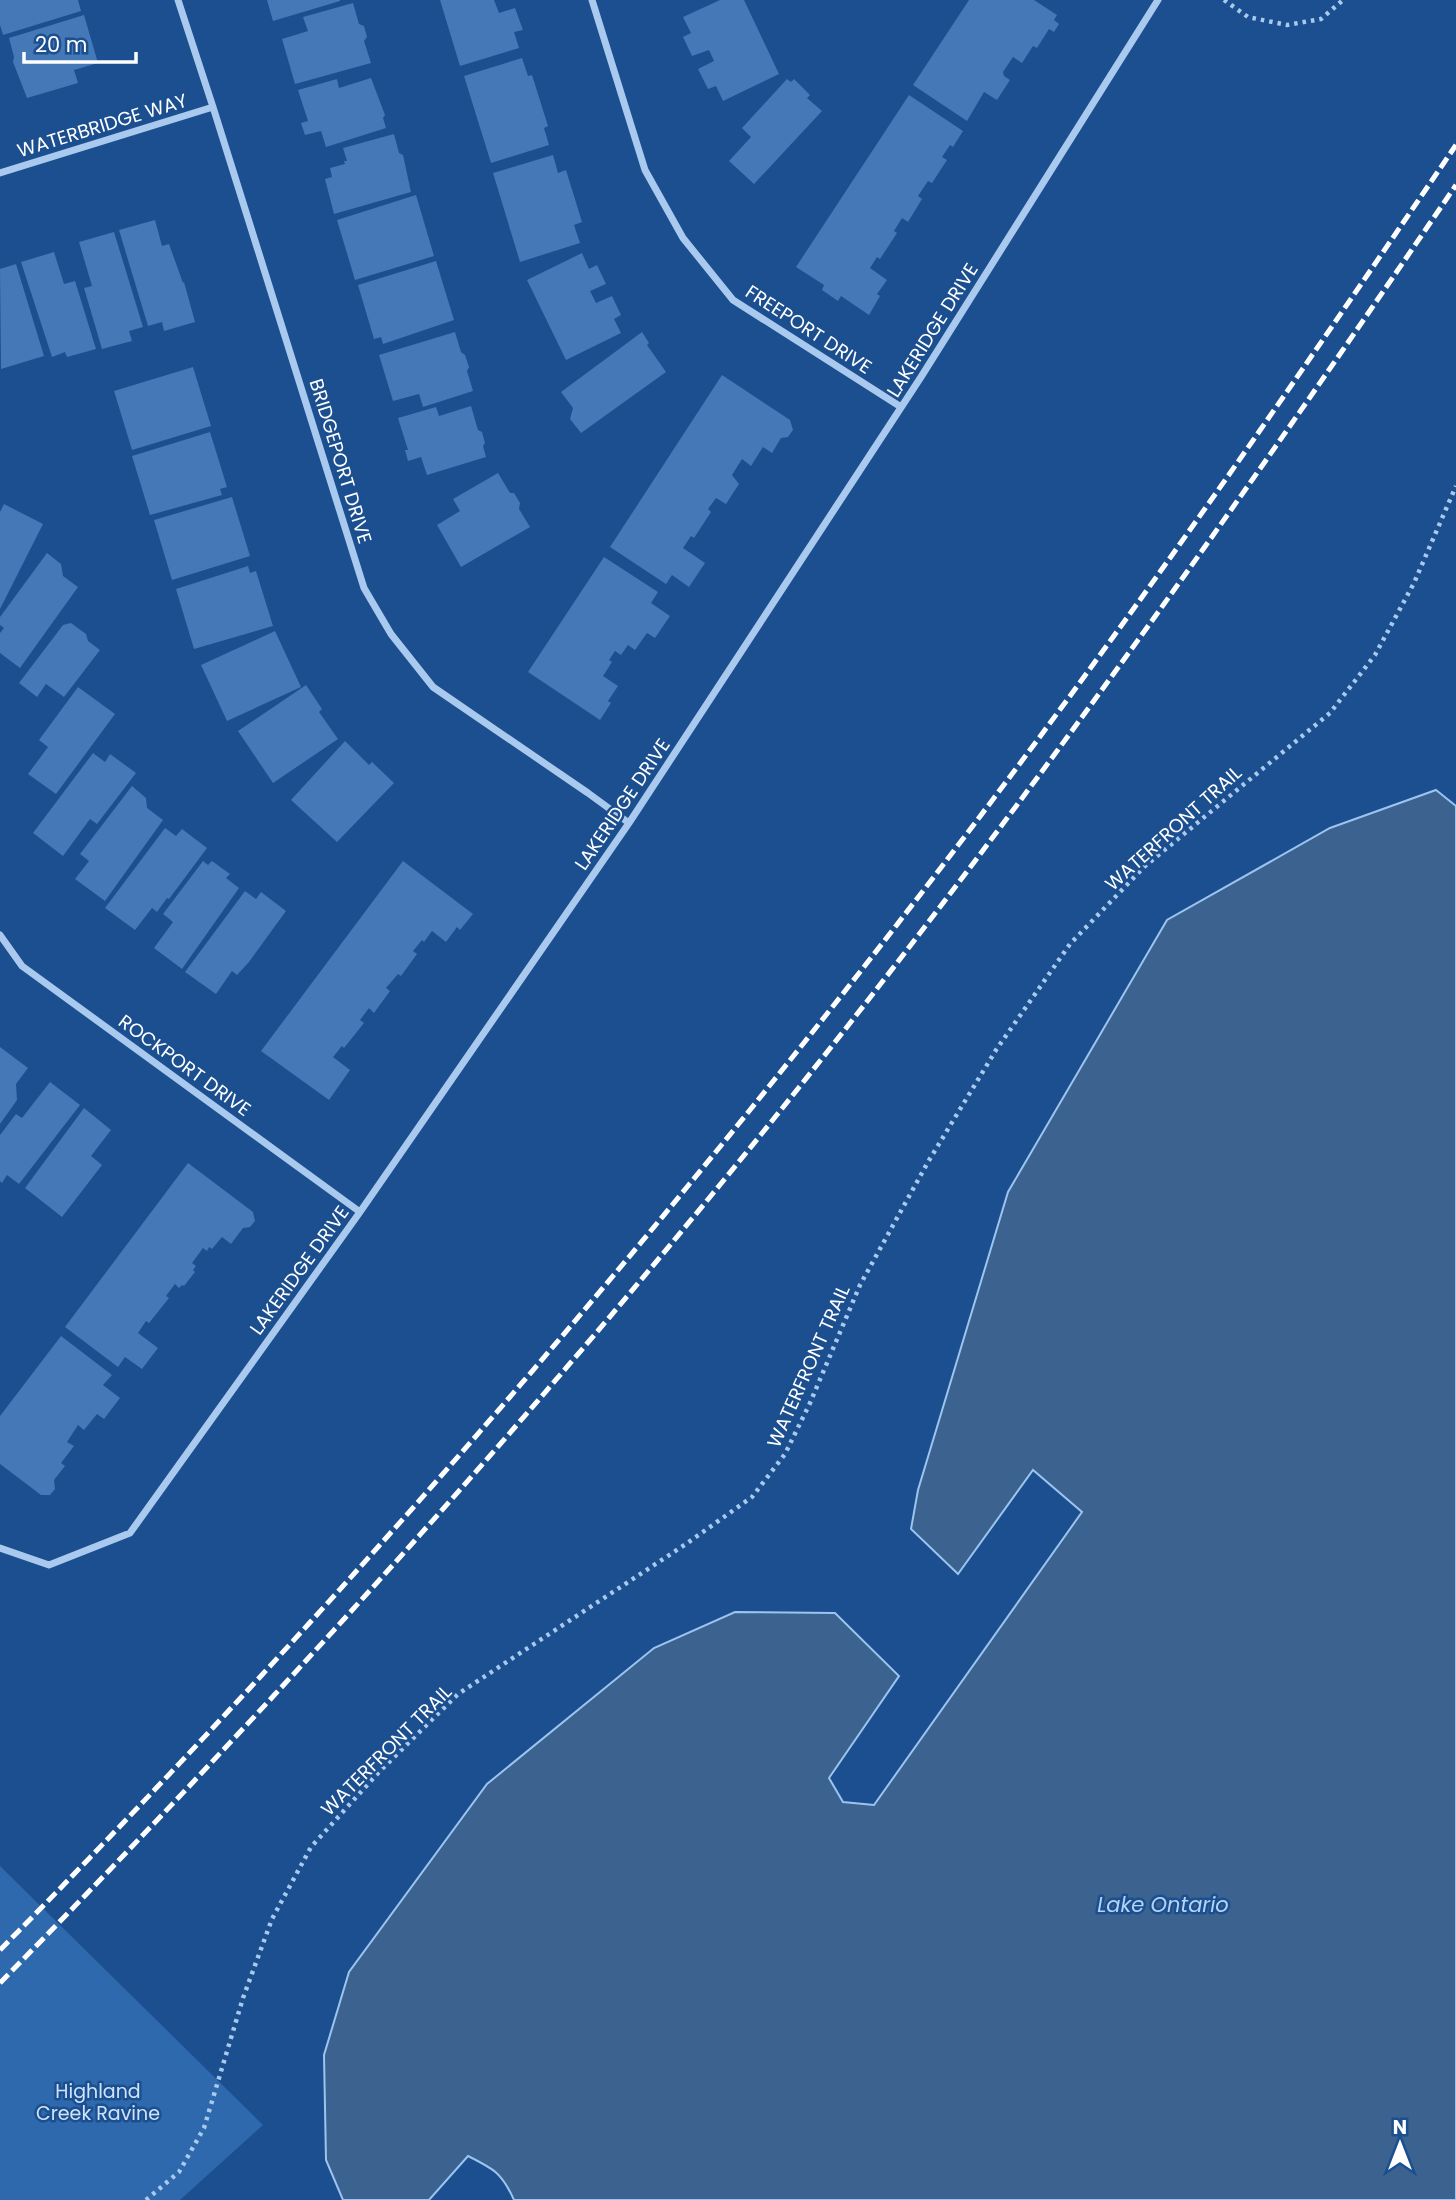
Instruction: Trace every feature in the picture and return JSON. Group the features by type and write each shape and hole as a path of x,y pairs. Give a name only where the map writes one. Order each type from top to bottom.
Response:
{"street":[{"name":"BRIDGEPORT DRIVE","path":"177,0 214,107 364,588 391,634 433,688 629,824"},
{"name":"FREEPORT DRIVE","path":"592,0 645,170 683,238 733,300 901,407"},
{"name":"LAKERIDGE DRIVE","path":"0,1548 49,1564 130,1533 360,1212 629,824 901,407 1156,0"},
{"name":"WATERBRIDGE WAY","path":"0,173 214,107"},
{"name":"ROCKPORT DRIVE","path":"0,935 22,966 360,1212"}],"path":[{"path":"1224,0 1248,17 1287,25 1321,19 1343,0"},
{"name":"WATERFRONT TRAIL","path":"146,2200 179,2172 204,2128 243,1998 272,1919 311,1847 379,1772 458,1694 752,1497 785,1454 810,1403 860,1284 928,1161 996,1050 1070,944 1144,867 1330,713 1375,655 1414,583 1456,486"}],"green space":[{"name":"Highland Creek Ravine","path":"0,1866 263,2125 180,2200 0,2200"}],"water":[{"name":"Lake Ontario","path":"1436,790 1456,806 1456,2200 514,2200 496,2173 468,2156 429,2200 343,2200 326,2160 324,2055 349,1972 487,1784 654,1648 735,1612 835,1613 899,1676 829,1778 843,1802 874,1805 1082,1512 1033,1470 958,1574 911,1529 918,1490 1008,1192 1167,920 1330,828"}],"building":[{"path":"0,0 78,0 81,11 3,35 0,25"},
{"path":"267,0 340,0 340,1 273,21"},
{"path":"440,0 494,0 499,13 515,8 523,30 514,32 519,48 460,66"},
{"path":"720,0 744,0 779,74 723,101 716,86 708,89 698,69 714,61 709,50 692,56 683,37 691,33 683,17"},
{"path":"969,0 1034,0 1057,15 1054,20 1059,24 1054,32 1049,29 1037,48 1033,46 1022,63 1013,57 1003,72 1010,80 997,100 984,92 967,121 913,85"},
{"path":"353,3 359,24 364,26 367,37 364,41 371,63 295,84 282,39 308,31 303,17"},
{"path":"84,15 98,63 74,70 78,83 27,98 13,62 9,38"},
{"path":"522,58 528,76 532,75 548,126 544,128 549,145 491,163 464,76"},
{"path":"371,78 385,115 383,118 386,128 326,147 321,131 305,135 301,123 308,121 298,90 337,79 339,88"},
{"path":"787,79 791,82 794,79 810,95 807,98 822,111 754,184 729,161 751,137 742,128"},
{"path":"909,95 963,131 953,147 950,145 942,157 947,160 932,183 928,181 918,196 922,199 908,222 902,218 894,231 897,233 880,259 877,257 870,268 887,280 877,294 880,296 869,315 841,296 838,301 822,290 824,285 796,267"},
{"path":"394,134 399,153 403,155 411,192 334,214 325,179 332,177 330,168 347,161 343,148"},
{"path":"553,155 558,173 566,170 582,222 574,225 580,243 520,262 493,173"},
{"path":"416,195 434,256 355,280 337,220"},
{"path":"155,220 162,246 169,244 184,282 195,322 164,331 162,322 148,326 119,230"},
{"path":"114,232 143,327 129,331 132,341 102,349 84,288 92,286 79,242"},
{"path":"54,252 64,284 75,281 96,349 67,357 65,352 52,357 21,262"},
{"path":"582,253 589,269 597,265 606,284 590,291 596,303 612,296 621,315 614,319 621,333 566,360 527,280"},
{"path":"436,261 454,320 383,344 381,337 374,339 358,285"},
{"path":"16,264 44,356 1,369 0,269"},
{"path":"455,332 469,367 467,371 473,391 423,407 419,394 393,401 379,355"},
{"path":"642,332 649,343 647,345 666,372 581,433 570,419 573,408 561,392"},
{"path":"193,367 211,426 132,450 114,391"},
{"path":"722,375 790,420 793,430 788,437 781,438 772,453 763,447 751,466 742,459 732,475 739,484 726,504 716,498 708,509 711,512 694,538 691,536 683,548 705,563 689,587 672,575 666,584 610,547"},
{"path":"471,406 478,430 482,432 486,457 427,475 421,457 408,461 405,450 408,450 398,418 436,407 439,416"},
{"path":"210,432 227,487 220,489 222,495 150,515 132,456"},
{"path":"498,473 510,493 514,493 520,503 519,509 530,527 461,567 437,525 460,511 453,499"},
{"path":"232,497 250,556 172,580 154,520"},
{"path":"4,504 43,524 0,609 0,512"},
{"path":"47,553 61,564 63,576 78,587 20,668 0,653 0,633 4,628 0,625 0,617"},
{"path":"604,557 658,592 651,603 670,616 655,638 647,633 635,650 628,645 621,655 615,651 603,676 618,686 600,720 528,672"},
{"path":"248,566 250,573 256,571 273,626 194,649 176,589"},
{"path":"71,623 86,634 88,641 100,650 64,697 46,684 37,697 19,683 63,625"},
{"path":"275,631 301,687 227,721 201,665"},
{"path":"306,685 322,709 319,712 338,739 273,783 238,731"},
{"path":"78,687 115,714 56,794 28,774 48,747 39,740"},
{"path":"345,741 369,765 372,762 394,783 337,842 291,800"},
{"path":"93,753 105,762 110,754 136,773 97,824 90,819 63,856 33,833"},
{"path":"132,786 146,798 147,808 163,820 105,901 75,879 89,861 80,854"},
{"path":"165,828 176,836 182,829 207,848 169,899 167,898 157,912 152,908 135,930 105,908"},
{"path":"203,861 208,865 212,861 230,874 226,878 239,888 182,969 154,948 173,922 163,914"},
{"path":"403,861 473,914 460,930 457,927 446,942 432,931 413,951 417,954 401,976 398,974 386,988 390,991 374,1013 369,1008 360,1020 364,1023 333,1057 350,1070 329,1100 261,1051"},
{"path":"245,891 256,899 261,892 286,911 249,962 237,975 232,971 216,994 185,972"},
{"path":"0,1047 28,1068 16,1084 17,1100 0,1124"},
{"path":"50,1082 80,1105 19,1184 7,1175 2,1183 0,1135 16,1114 22,1118"},
{"path":"84,1108 111,1130 91,1156 102,1165 62,1217 25,1188"},
{"path":"188,1163 253,1212 255,1221 250,1227 243,1228 231,1244 222,1237 212,1249 209,1247 207,1251 203,1248 192,1263 196,1266 193,1270 195,1272 184,1286 179,1288 175,1284 166,1296 169,1298 138,1333 158,1348 142,1369 125,1357 118,1367 65,1327"},
{"path":"61,1336 112,1375 103,1385 120,1398 104,1419 97,1414 84,1430 78,1425 67,1442 74,1446 61,1463 65,1466 54,1480 55,1489 50,1495 41,1495 0,1464 0,1416"}],"railway":[{"path":"0,1950 268,1669 398,1525 526,1379 774,1081 1012,774 1126,619 1238,462 1456,145"},
{"path":"0,1983 319,1647 524,1417 723,1181 904,954 1067,738 1225,519 1456,185"}]}
